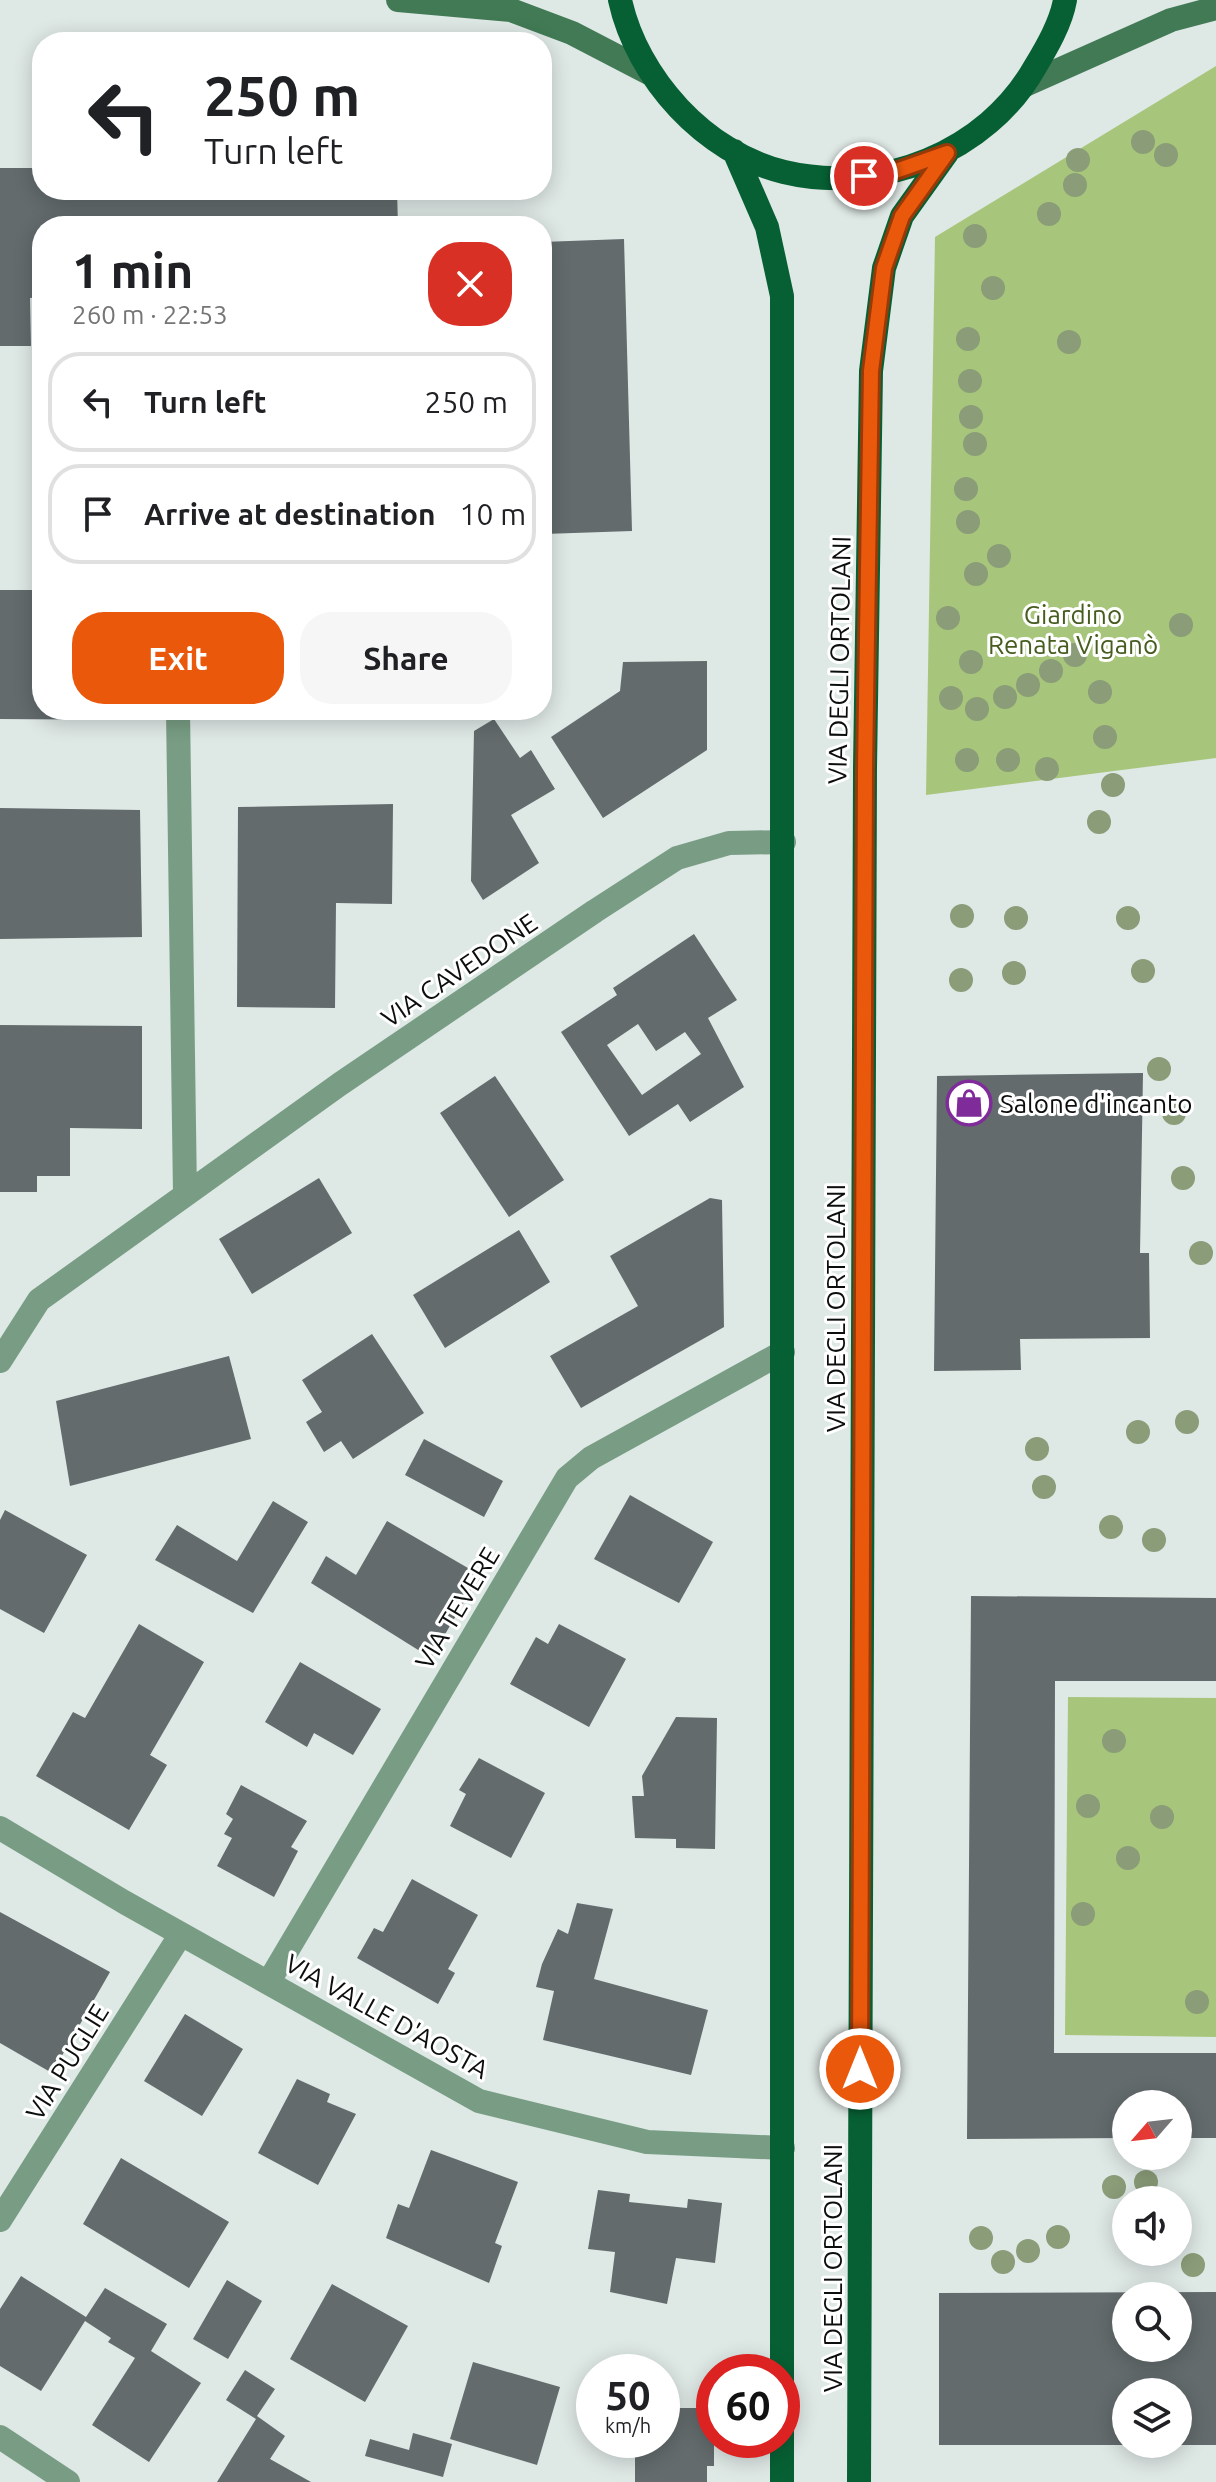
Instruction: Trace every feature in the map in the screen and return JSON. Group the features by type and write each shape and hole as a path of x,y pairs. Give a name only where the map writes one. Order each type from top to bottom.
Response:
{"main road":[{"path":"620,0 649,73 686,117 734,151 783,172 838,178 890,173 947,153 996,118 1025,85 1045,49 1065,0"},
{"name":"VIA DEGLI ORTOLANI","path":"734,151 767,227 782,296 782,2482"},
{"name":"VIA DEGLI ORTOLANI","path":"859,2482 865,768 871,371 884,268 902,216 947,153"}],"street":[{"path":"398,0 511,10 572,33 649,73"},
{"path":"1025,85 1147,30 1216,8"},
{"path":"178,720 185,1194"},
{"name":"VIA CAVEDONE","path":"0,1361 9,1329 39,1300 353,1075 677,858 729,843 784,842"},
{"name":"VIA TEVERE","path":"268,1983 567,1478 591,1458 783,1352"},
{"name":"VIA VALLE D'AOSTA","path":"0,1828 181,1934 479,2101 647,2142 783,2148"},
{"name":"VIA PUGLIE","path":"0,2220 181,1934"},
{"path":"0,2437 68,2482"}],"green space":[{"name":"Giardino Renata Viganò","path":"1216,66 1216,758 926,795 935,237"},
{"path":"1068,1697 1216,1698 1216,2037 1065,2035"}],"building":[{"path":"0,168 32,168 32,200 397,200 398,216 32,216 31,346 0,346"},
{"path":"624,239 632,531 552,534 552,242"},
{"path":"0,590 32,590 32,719 0,719"},
{"path":"707,661 707,750 603,818 551,737 620,691 623,662"},
{"path":"495,720 520,758 531,750 555,789 511,815 539,863 483,900 471,881 474,731"},
{"path":"393,804 392,904 336,903 335,1008 237,1007 238,807"},
{"path":"0,808 140,810 142,937 0,939"},
{"path":"694,934 737,1000 708,1018 744,1087 690,1122 678,1104 629,1136 561,1032 617,995 613,988","holes":["638,1024 656,1051 685,1032 701,1054 642,1095 607,1045"]},
{"path":"0,1025 142,1026 142,1129 70,1128 70,1176 37,1176 37,1192 0,1192"},
{"path":"1143,1073 1140,1253 1149,1253 1150,1338 1020,1339 1021,1370 934,1371 937,1076"},
{"path":"495,1076 564,1180 509,1217 440,1113"},
{"path":"319,1178 352,1233 252,1294 219,1239"},
{"path":"710,1198 722,1200 724,1327 581,1408 550,1356 638,1306 610,1256"},
{"path":"519,1230 550,1282 445,1348 413,1295"},
{"path":"372,1334 424,1413 353,1459 341,1441 324,1452 306,1422 322,1412 302,1380"},
{"path":"229,1356 251,1439 70,1486 56,1401"},
{"path":"424,1439 503,1481 484,1517 405,1475"},
{"path":"630,1495 713,1542 679,1603 594,1559"},
{"path":"273,1501 308,1522 253,1613 155,1560 177,1525 237,1561"},
{"path":"5,1510 87,1555 44,1633 0,1609 0,1520"},
{"path":"387,1521 480,1575 431,1658 311,1583 326,1556 356,1575"},
{"path":"971,1596 1216,1598 1216,1681 1055,1681 1054,2053 1216,2053 1216,2138 1192,2138 1192,2090 1112,2090 1112,2138 967,2139"},
{"path":"139,1624 204,1662 150,1755 167,1765 129,1830 36,1776 73,1712 85,1718"},
{"path":"559,1624 626,1659 589,1727 510,1684 536,1637 548,1644"},
{"path":"300,1662 381,1709 353,1755 314,1733 307,1747 265,1722"},
{"path":"676,1717 717,1718 715,1849 676,1848 676,1839 635,1838 632,1796 644,1796 642,1776"},
{"path":"479,1758 545,1793 511,1858 450,1826 466,1794 459,1790"},
{"path":"241,1785 307,1821 291,1847 298,1851 274,1897 217,1866 232,1838 224,1834 233,1819 226,1814"},
{"path":"412,1879 478,1915 448,1969 455,1973 438,2004 357,1958 374,1928 383,1932"},
{"path":"577,1903 613,1909 594,1979 708,2010 691,2075 543,2040 554,1991 536,1987 542,1964 558,1929 568,1934"},
{"path":"0,1912 110,1972 52,2073 0,2043"},
{"path":"185,2014 243,2049 202,2116 144,2081"},
{"path":"297,2079 330,2094 327,2102 356,2114 318,2185 258,2153"},
{"path":"431,2150 518,2182 495,2243 502,2246 489,2283 386,2238 398,2204 409,2208"},
{"path":"121,2158 229,2222 189,2288 83,2224"},
{"path":"598,2190 630,2194 629,2202 687,2208 688,2199 722,2203 715,2263 676,2258 667,2304 610,2292 615,2252 588,2249"},
{"path":"21,2276 86,2317 105,2288 167,2324 151,2351 201,2383 149,2462 92,2425 135,2358 108,2342 111,2338 85,2321 41,2391 0,2366 0,2309"},
{"path":"227,2280 262,2301 228,2359 193,2339"},
{"path":"332,2284 408,2326 365,2402 290,2359"},
{"path":"1112,2292 1112,2362 1192,2362 1192,2292 1216,2292 1216,2445 1192,2445 1192,2378 1112,2378 1112,2445 939,2445 939,2293"},
{"path":"473,2362 560,2387 537,2465 450,2439"},
{"path":"245,2370 275,2389 257,2416 285,2436 270,2459 311,2482 217,2482 256,2419 226,2400"},
{"path":"680,2408 696,2408 696,2458 714,2458 714,2466 707,2466 707,2482 635,2482 635,2458 680,2458"},
{"path":"413,2433 452,2444 443,2477 365,2456 370,2439 409,2450"}],"place":[{"name":"Salone d'incanto","path":"969,1103"}],"route":[{"path":"860,2069 865,768 871,371 884,268 902,216 947,153 890,173 864,176"}]}
